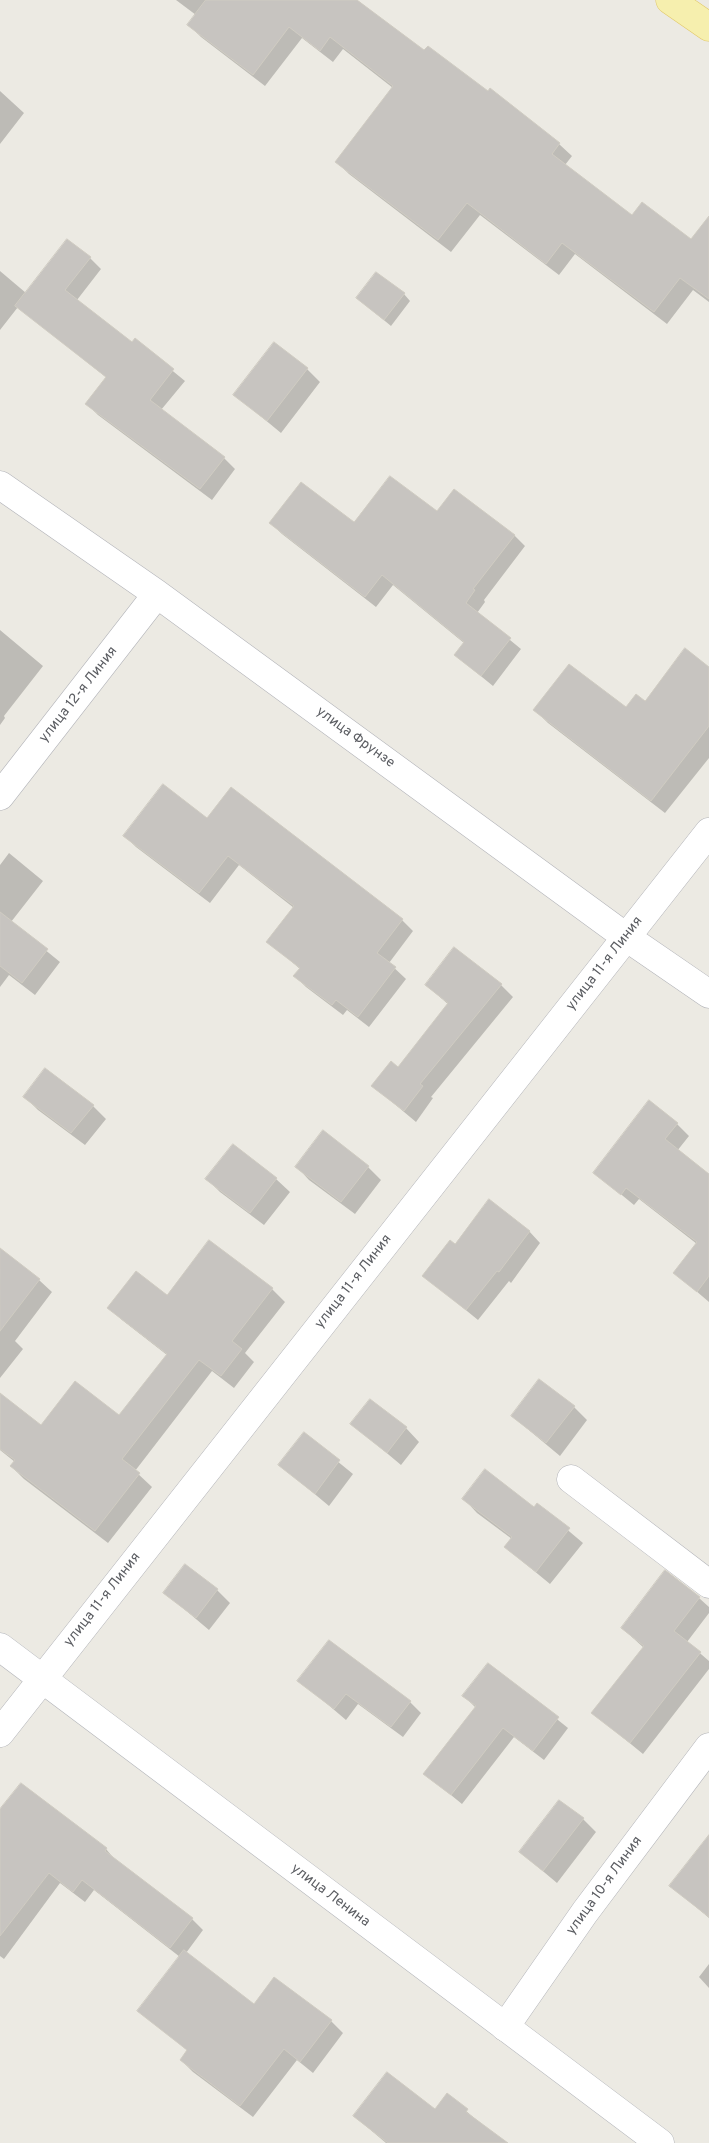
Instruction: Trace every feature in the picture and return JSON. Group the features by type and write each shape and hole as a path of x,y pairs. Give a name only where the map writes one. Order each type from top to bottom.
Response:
{"main road":[{"path":"670,0 709,27"}],"street":[{"name":"улица Фрунзе","path":"0,485 157,594 626,937 709,994"},
{"name":"улица 12-я Линия","path":"0,796 157,594"},
{"name":"улица 11-я Линия","path":"0,1733 709,832"},
{"path":"571,1479 709,1584"},
{"name":"улица Ленина","path":"0,1647 660,2143"},
{"name":"улица 10-я Линия","path":"504,2027 585,1912 709,1747"}],"building":[{"path":"206,0 357,0 424,50 428,46 488,91 490,88 560,143 552,154 632,215 642,202 691,239 709,216 709,299 680,278 654,312 562,243 546,264 467,203 438,240 335,162 393,86 330,37 320,51 289,27 253,75 187,25"},
{"path":"67,239 91,257 65,290 132,342 135,338 174,369 150,400 225,457 200,489 85,404 106,377 15,306"},
{"path":"376,272 405,293 384,320 356,298"},
{"path":"274,342 308,368 267,421 233,395"},
{"path":"390,476 437,511 454,489 515,535 473,589 475,590 466,603 511,638 481,676 454,655 464,642 382,575 365,597 269,523 301,482 354,522"},
{"path":"685,648 709,667 709,726 651,801 533,710 569,664 626,707 636,694 645,701"},
{"path":"163,784 207,818 231,787 403,919 377,953 396,967 358,1017 336,1000 332,1005 293,976 300,968 266,942 294,906 228,856 199,893 123,836"},
{"path":"0,912 48,949 22,983 0,966"},
{"path":"454,947 502,984 420,1084 423,1086 404,1111 371,1086 391,1061 398,1067 448,1003 425,985"},
{"path":"45,1068 94,1105 71,1133 23,1097"},
{"path":"649,1100 678,1123 665,1139 709,1174 709,1276 697,1292 673,1273 697,1242 626,1188 621,1195 593,1173"},
{"path":"323,1130 369,1166 341,1202 295,1167"},
{"path":"233,1144 277,1178 250,1213 205,1179"},
{"path":"489,1199 530,1231 499,1272 497,1271 466,1310 422,1276 450,1240 455,1244"},
{"path":"209,1240 273,1288 232,1341 242,1349 221,1376 199,1360 122,1459 140,1473 95,1531 10,1466 15,1460 0,1449 0,1393 41,1425 75,1381 119,1415 167,1354 107,1308 136,1271 167,1295"},
{"path":"0,1248 40,1279 0,1331"},
{"path":"539,1379 575,1406 546,1443 511,1416"},
{"path":"370,1399 407,1427 387,1453 350,1424"},
{"path":"304,1432 340,1460 315,1494 278,1465"},
{"path":"485,1469 534,1507 537,1503 570,1528 536,1572 504,1547 512,1537 462,1499"},
{"path":"185,1564 218,1589 196,1618 163,1593"},
{"path":"665,1570 700,1597 674,1631 701,1652 630,1743 591,1713 644,1646 621,1628"},
{"path":"329,1640 411,1701 391,1727 346,1694 334,1709 297,1681"},
{"path":"488,1663 559,1717 533,1751 503,1728 451,1795 423,1774 476,1706 462,1696"},
{"path":"21,1783 107,1848 105,1851 193,1918 170,1948 82,1880 73,1892 49,1873 0,1936 0,1809"},
{"path":"559,1800 584,1818 543,1871 519,1852"},
{"path":"709,1835 709,1917 669,1886"},
{"path":"184,1950 254,2004 274,1977 332,2020 300,2062 284,2049 240,2106 180,2060 187,2050 137,2011"},
{"path":"387,2072 435,2109 447,2093 468,2109 466,2112 508,2143 388,2143 353,2116"}]}
